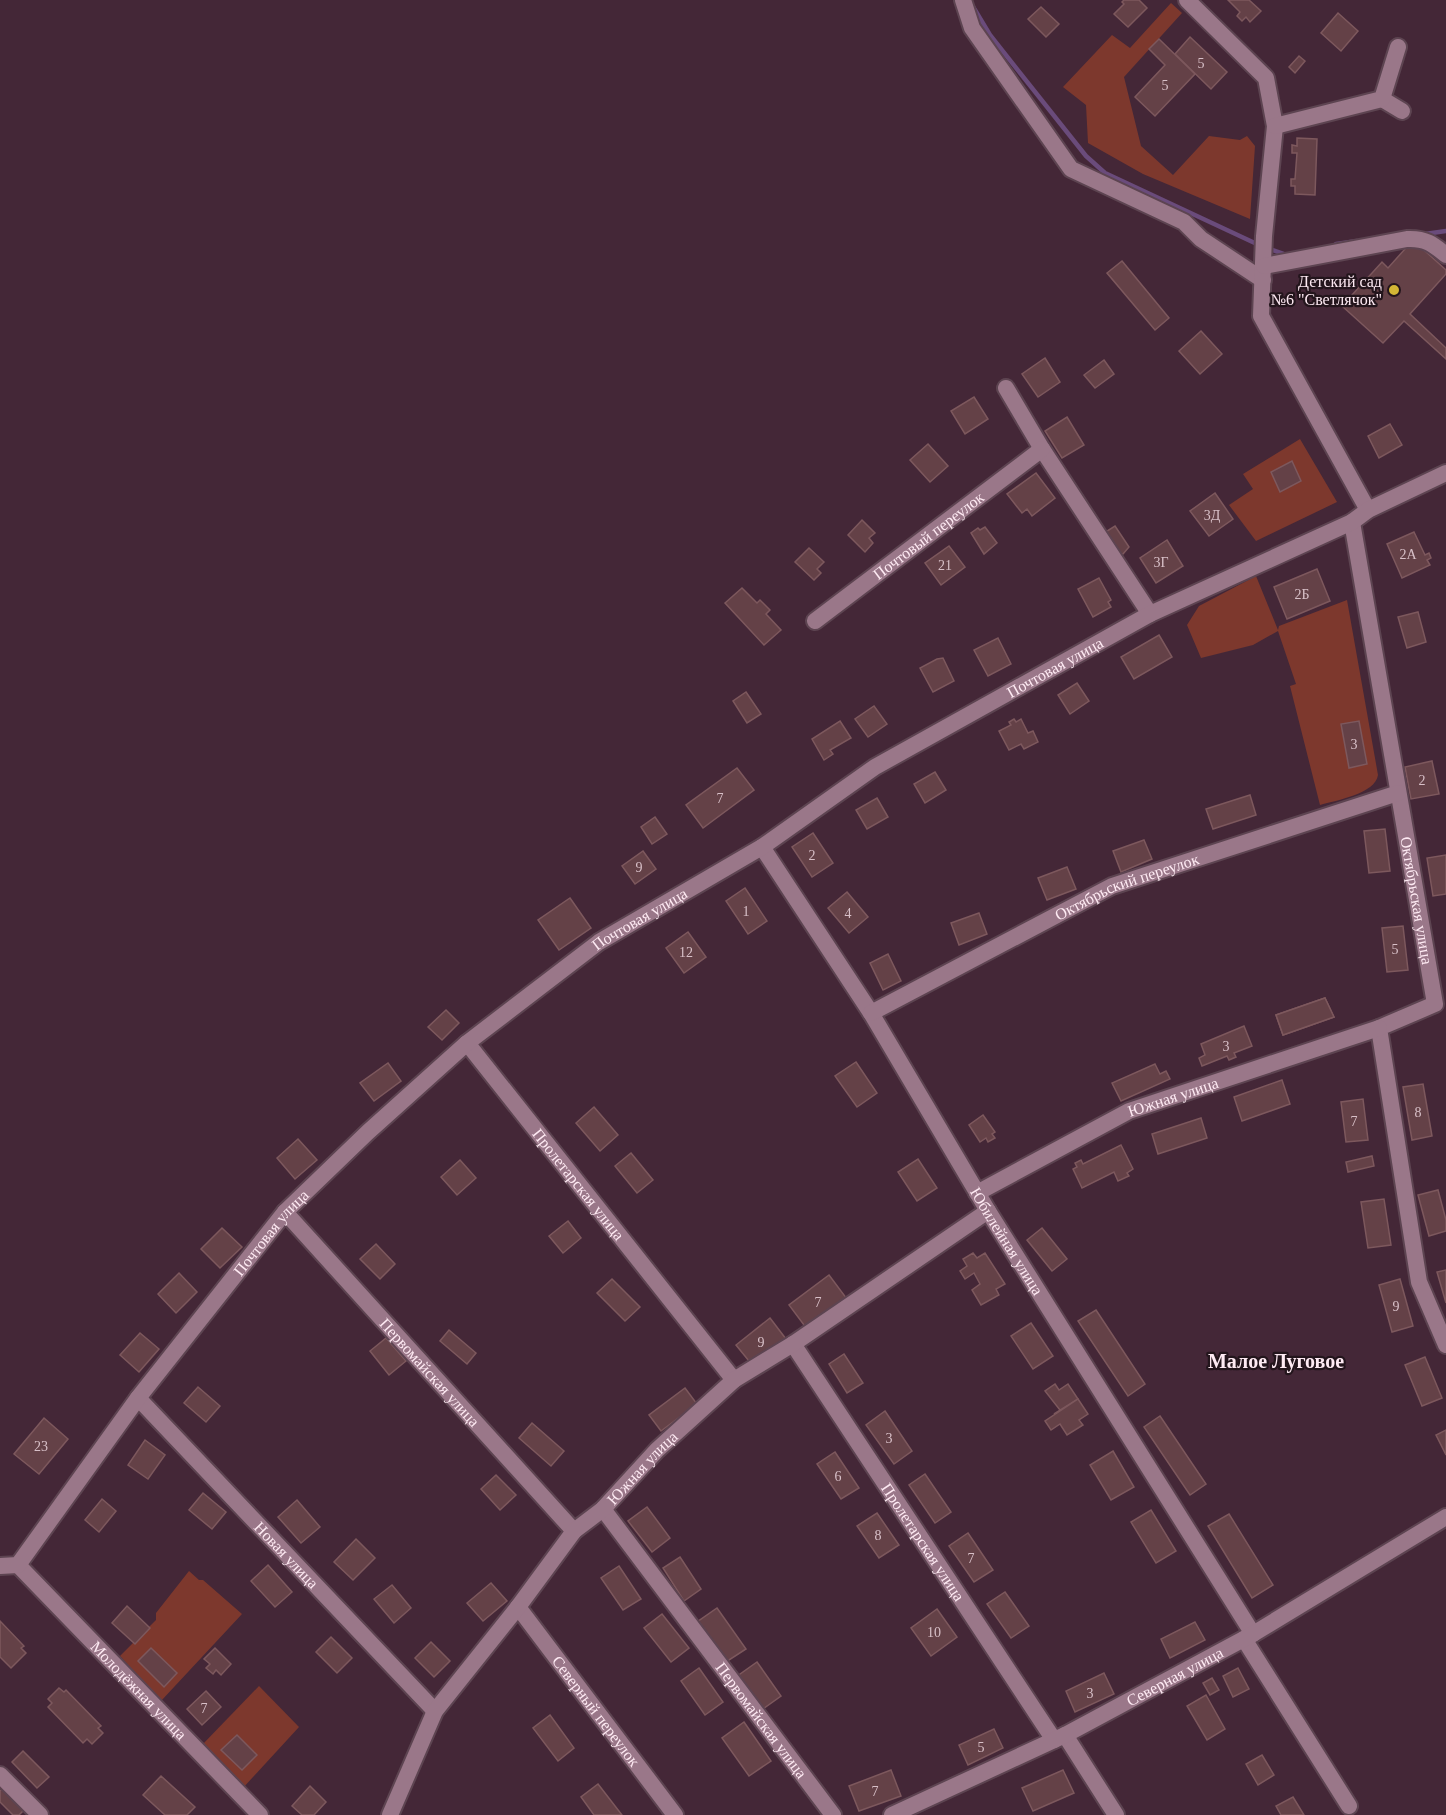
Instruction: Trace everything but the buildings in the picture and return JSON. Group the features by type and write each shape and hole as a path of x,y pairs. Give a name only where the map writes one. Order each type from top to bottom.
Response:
{"street":[{"path":"963,0 972,28 1071,169 1184,222 1201,239 1264,269 1407,239 1429,242 1446,255"},
{"path":"1187,0 1266,78 1275,126 1264,236 1261,316 1368,510"},
{"path":"1383,99 1398,47"},
{"path":"1275,126 1383,99 1402,111"},
{"path":"1006,388 1042,449 1150,614"},
{"name":"Почтовый переулок","path":"814,621 1042,449"},
{"name":"Почтовая улица","path":"18,1565 138,1398 285,1212 368,1132 468,1043 599,942 762,847 875,767 1150,614 1352,522 1368,510 1446,473"},
{"name":"Октябрьская улица","path":"1352,522 1435,1004 1379,1028"},
{"name":"Октябрьский переулок","path":"871,1013 1112,886 1398,793"},
{"name":"Юбилейная улица","path":"762,847 871,1013 977,1193 1249,1636 1349,1806"},
{"path":"1379,1028 1419,1282 1446,1345"},
{"name":"Южная улица","path":"977,1193 1129,1111 1379,1028"},
{"name":"Пролетарская улица","path":"468,1043 734,1380"},
{"name":"Южная улица","path":"390,1815 435,1711 518,1607 574,1531 603,1509 657,1450 734,1380 793,1344 988,1211"},
{"name":"Первомайская улица","path":"285,1212 574,1531"},
{"name":"Пролетарская улица","path":"793,1344 1060,1738"},
{"name":"Новая улица","path":"138,1398 435,1711"},
{"name":"Первомайская улица","path":"603,1509 833,1815"},
{"name":"Северная улица","path":"892,1815 1060,1738 1249,1636 1446,1517"},
{"path":"0,1566 18,1565"},
{"name":"Молодёжная улица","path":"18,1565 261,1815"},
{"name":"Северный переулок","path":"518,1607 675,1815"},
{"path":"1060,1738 1116,1815"},
{"path":"0,1774 40,1815"}],"shaded area":[{"path":"1171,3 1182,13 1124,77 1141,146 1173,175 1209,136 1240,140 1247,136 1255,146 1250,219 1143,174 1088,143 1086,105 1063,87 1112,35 1130,48"},
{"path":"1300,439 1337,502 1256,541 1229,505 1253,489 1243,474"},
{"path":"1256,576 1278,630 1279,626 1347,600 1378,775 1375,782 1363,792 1320,805 1290,686 1296,684 1278,631 1253,645 1201,658 1187,625 1199,606"},
{"path":"189,1571 199,1580 203,1580 242,1614 161,1701 120,1656 156,1620 156,1613"},
{"path":"259,1686 299,1727 242,1789 202,1745"}],"waterway":[{"path":"972,5 990,35 1086,156 1105,173 1259,245"},
{"path":"1425,234 1446,231"},
{"path":"1336,244 1357,241"},
{"path":"1267,248 1287,255"}],"place":[{"name":"Детский сад №6 \"Светлячок\"","path":"1394,290"}],"district":[{"name":"Малое Луговое","path":"1276,1361"}]}
